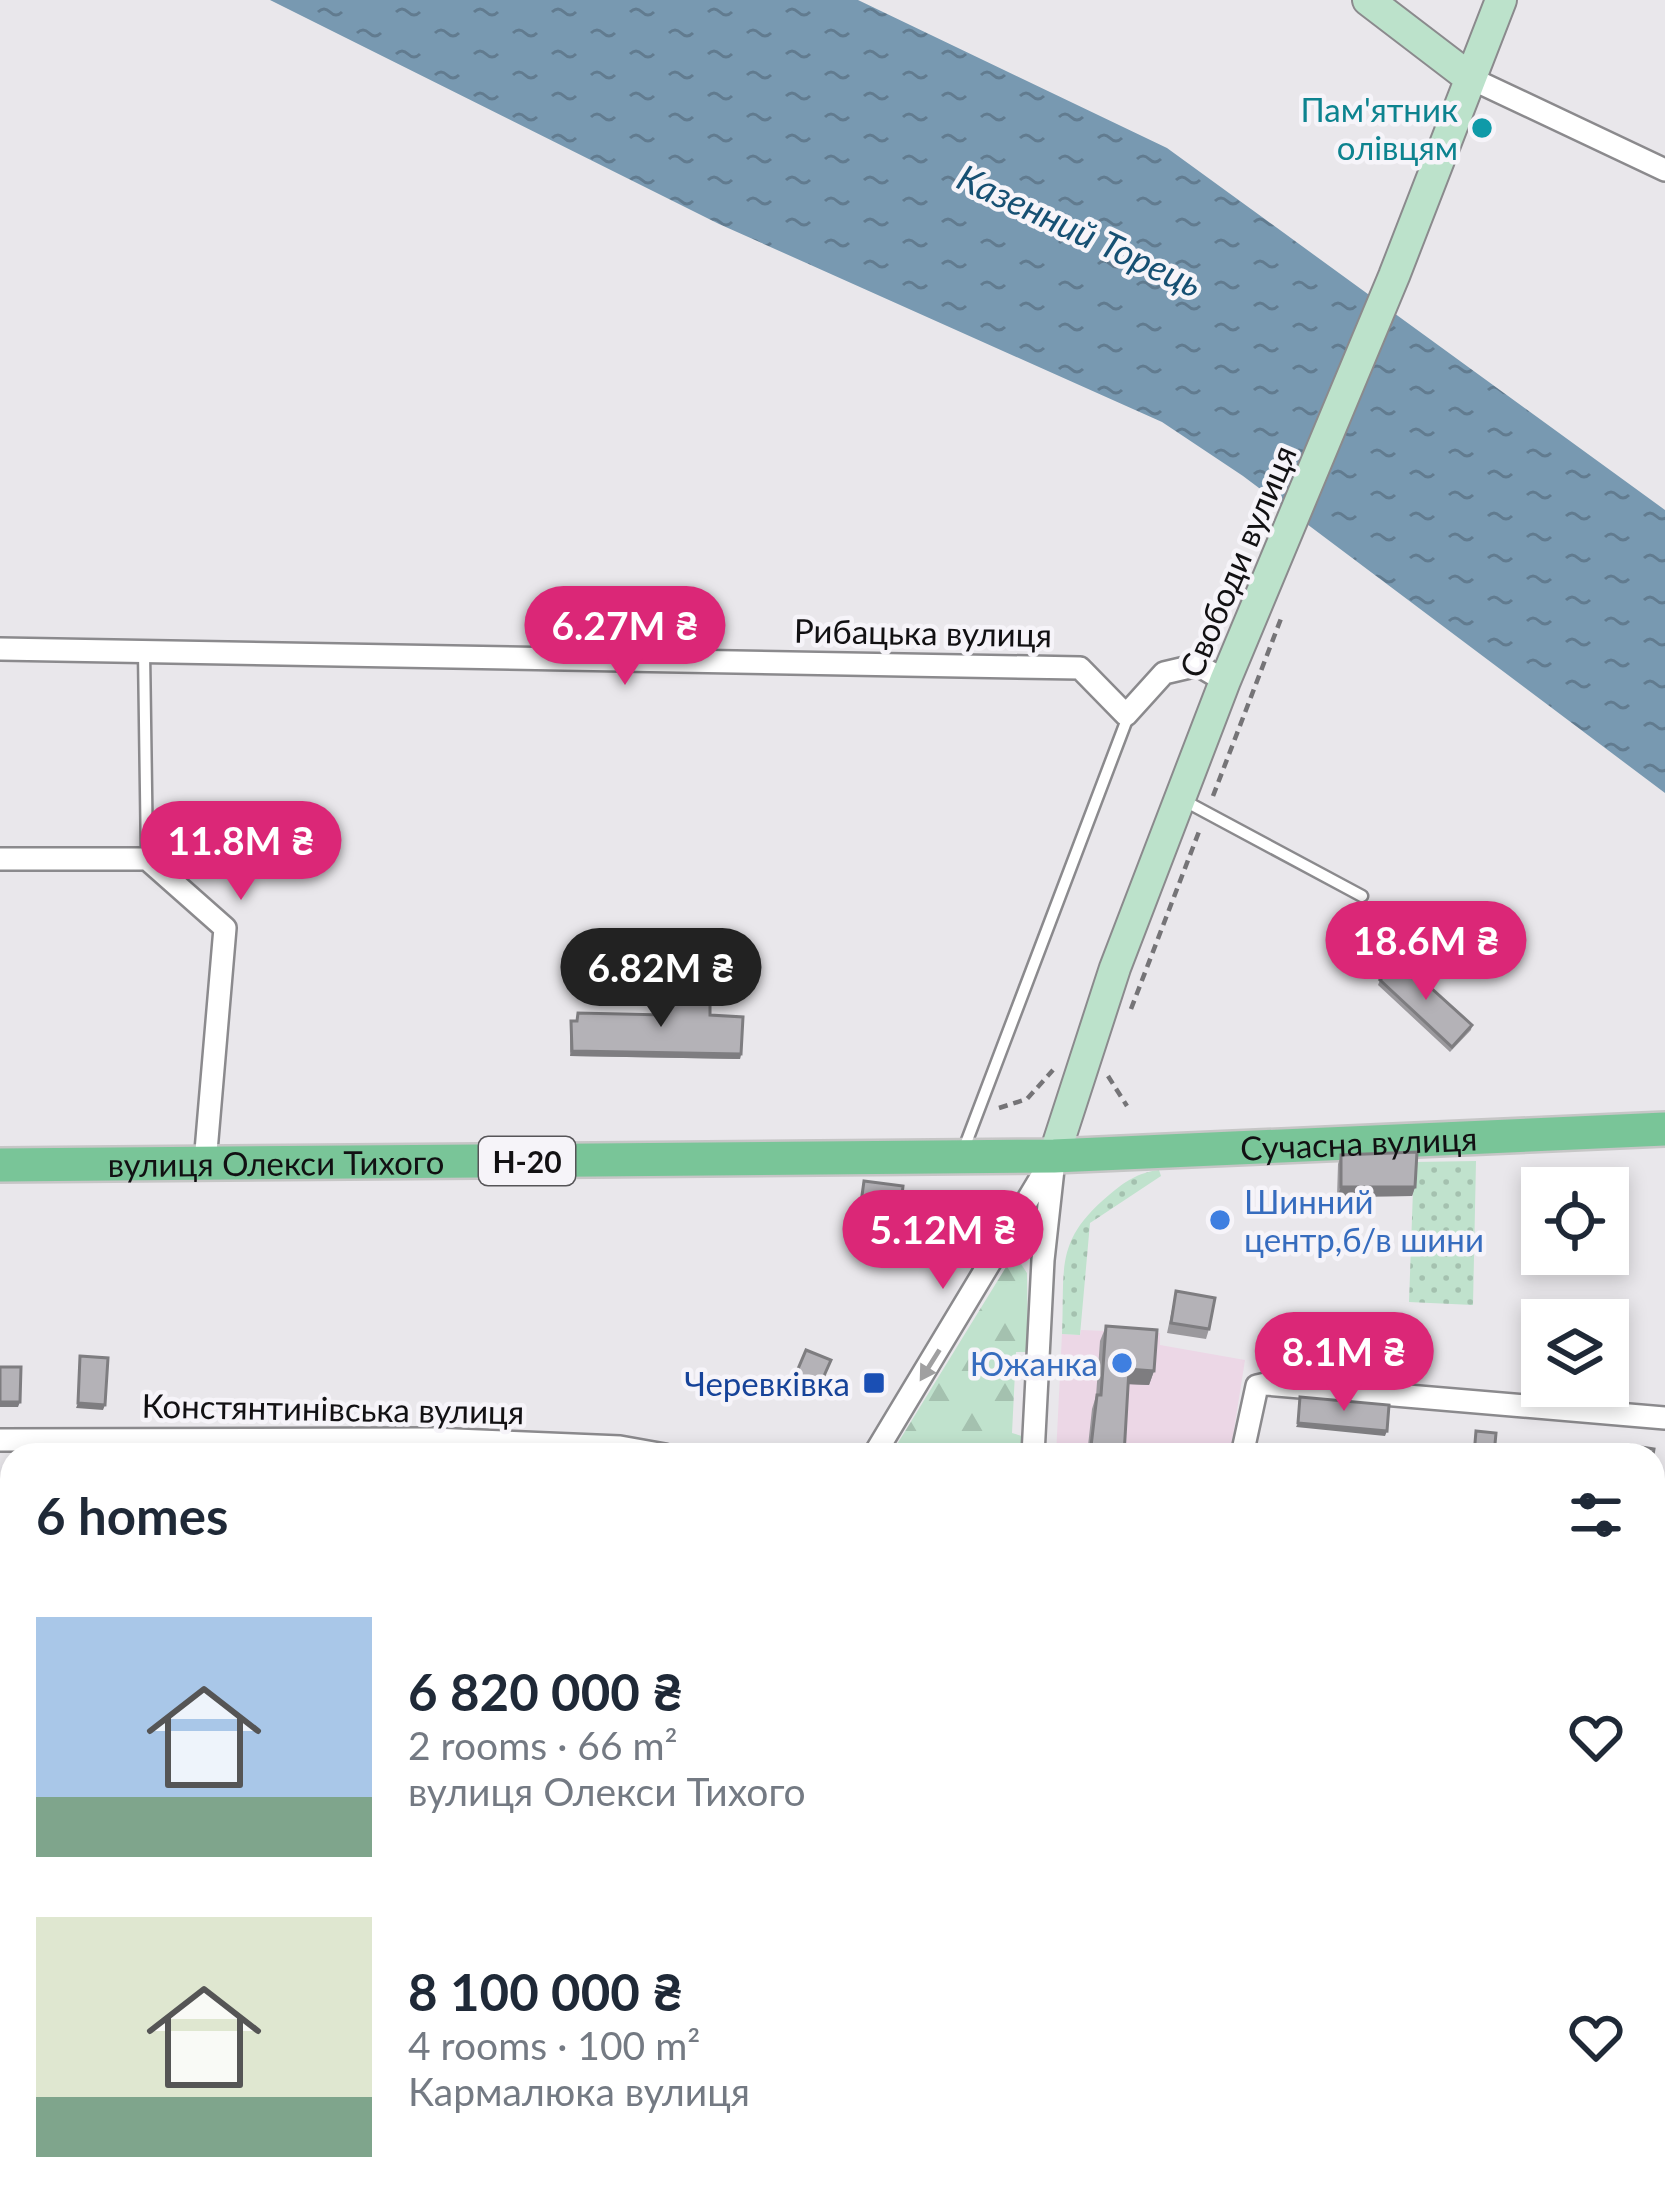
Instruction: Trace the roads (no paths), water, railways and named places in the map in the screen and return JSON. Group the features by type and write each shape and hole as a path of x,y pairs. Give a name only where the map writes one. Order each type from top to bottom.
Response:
{"main road":[{"path":"1368,0 1470,79"},
{"name":"Свободи вулиця","path":"1054,1156 1114,968 1192,807 1225,681 1394,276 1501,0"},
{"name":"Сучасна вулиця","path":"1054,1156 1665,1129"},
{"name":"вулиця Олекси Тихого","path":"0,1165 1054,1156"}],"street":[{"path":"1470,79 1665,170"},
{"name":"Рибацька вулиця","path":"0,649 1080,668 1126,716 1130,711"},
{"path":"1130,711 1164,673 1198,665 1225,681"},
{"path":"0,859 147,859 225,928 205,1163"},
{"path":"882,1443 1054,1156"},
{"path":"1034,1443 1043,1260 1054,1156"},
{"path":"1244,1443 1257,1386 1266,1384 1665,1418"},
{"name":"Констянтинівська вулиця","path":"0,1440 526,1443"}],"lane":[{"path":"144,652 147,859"},
{"path":"961,1157 1130,711"},
{"path":"1192,807 1362,896"}],"water":[{"name":"Казенний Торець","path":"270,0 858,0 1167,148 1665,510 1665,793 1243,476 1162,422 719,224"}],"place":[{"name":"Пам'ятник олівцям","path":"1482,128"},
{"name":"Шинний центр,б/в шини","path":"1220,1220"},
{"name":"Южанка","path":"1122,1363"},
{"name":"Черевківка","path":"874,1383"}]}
